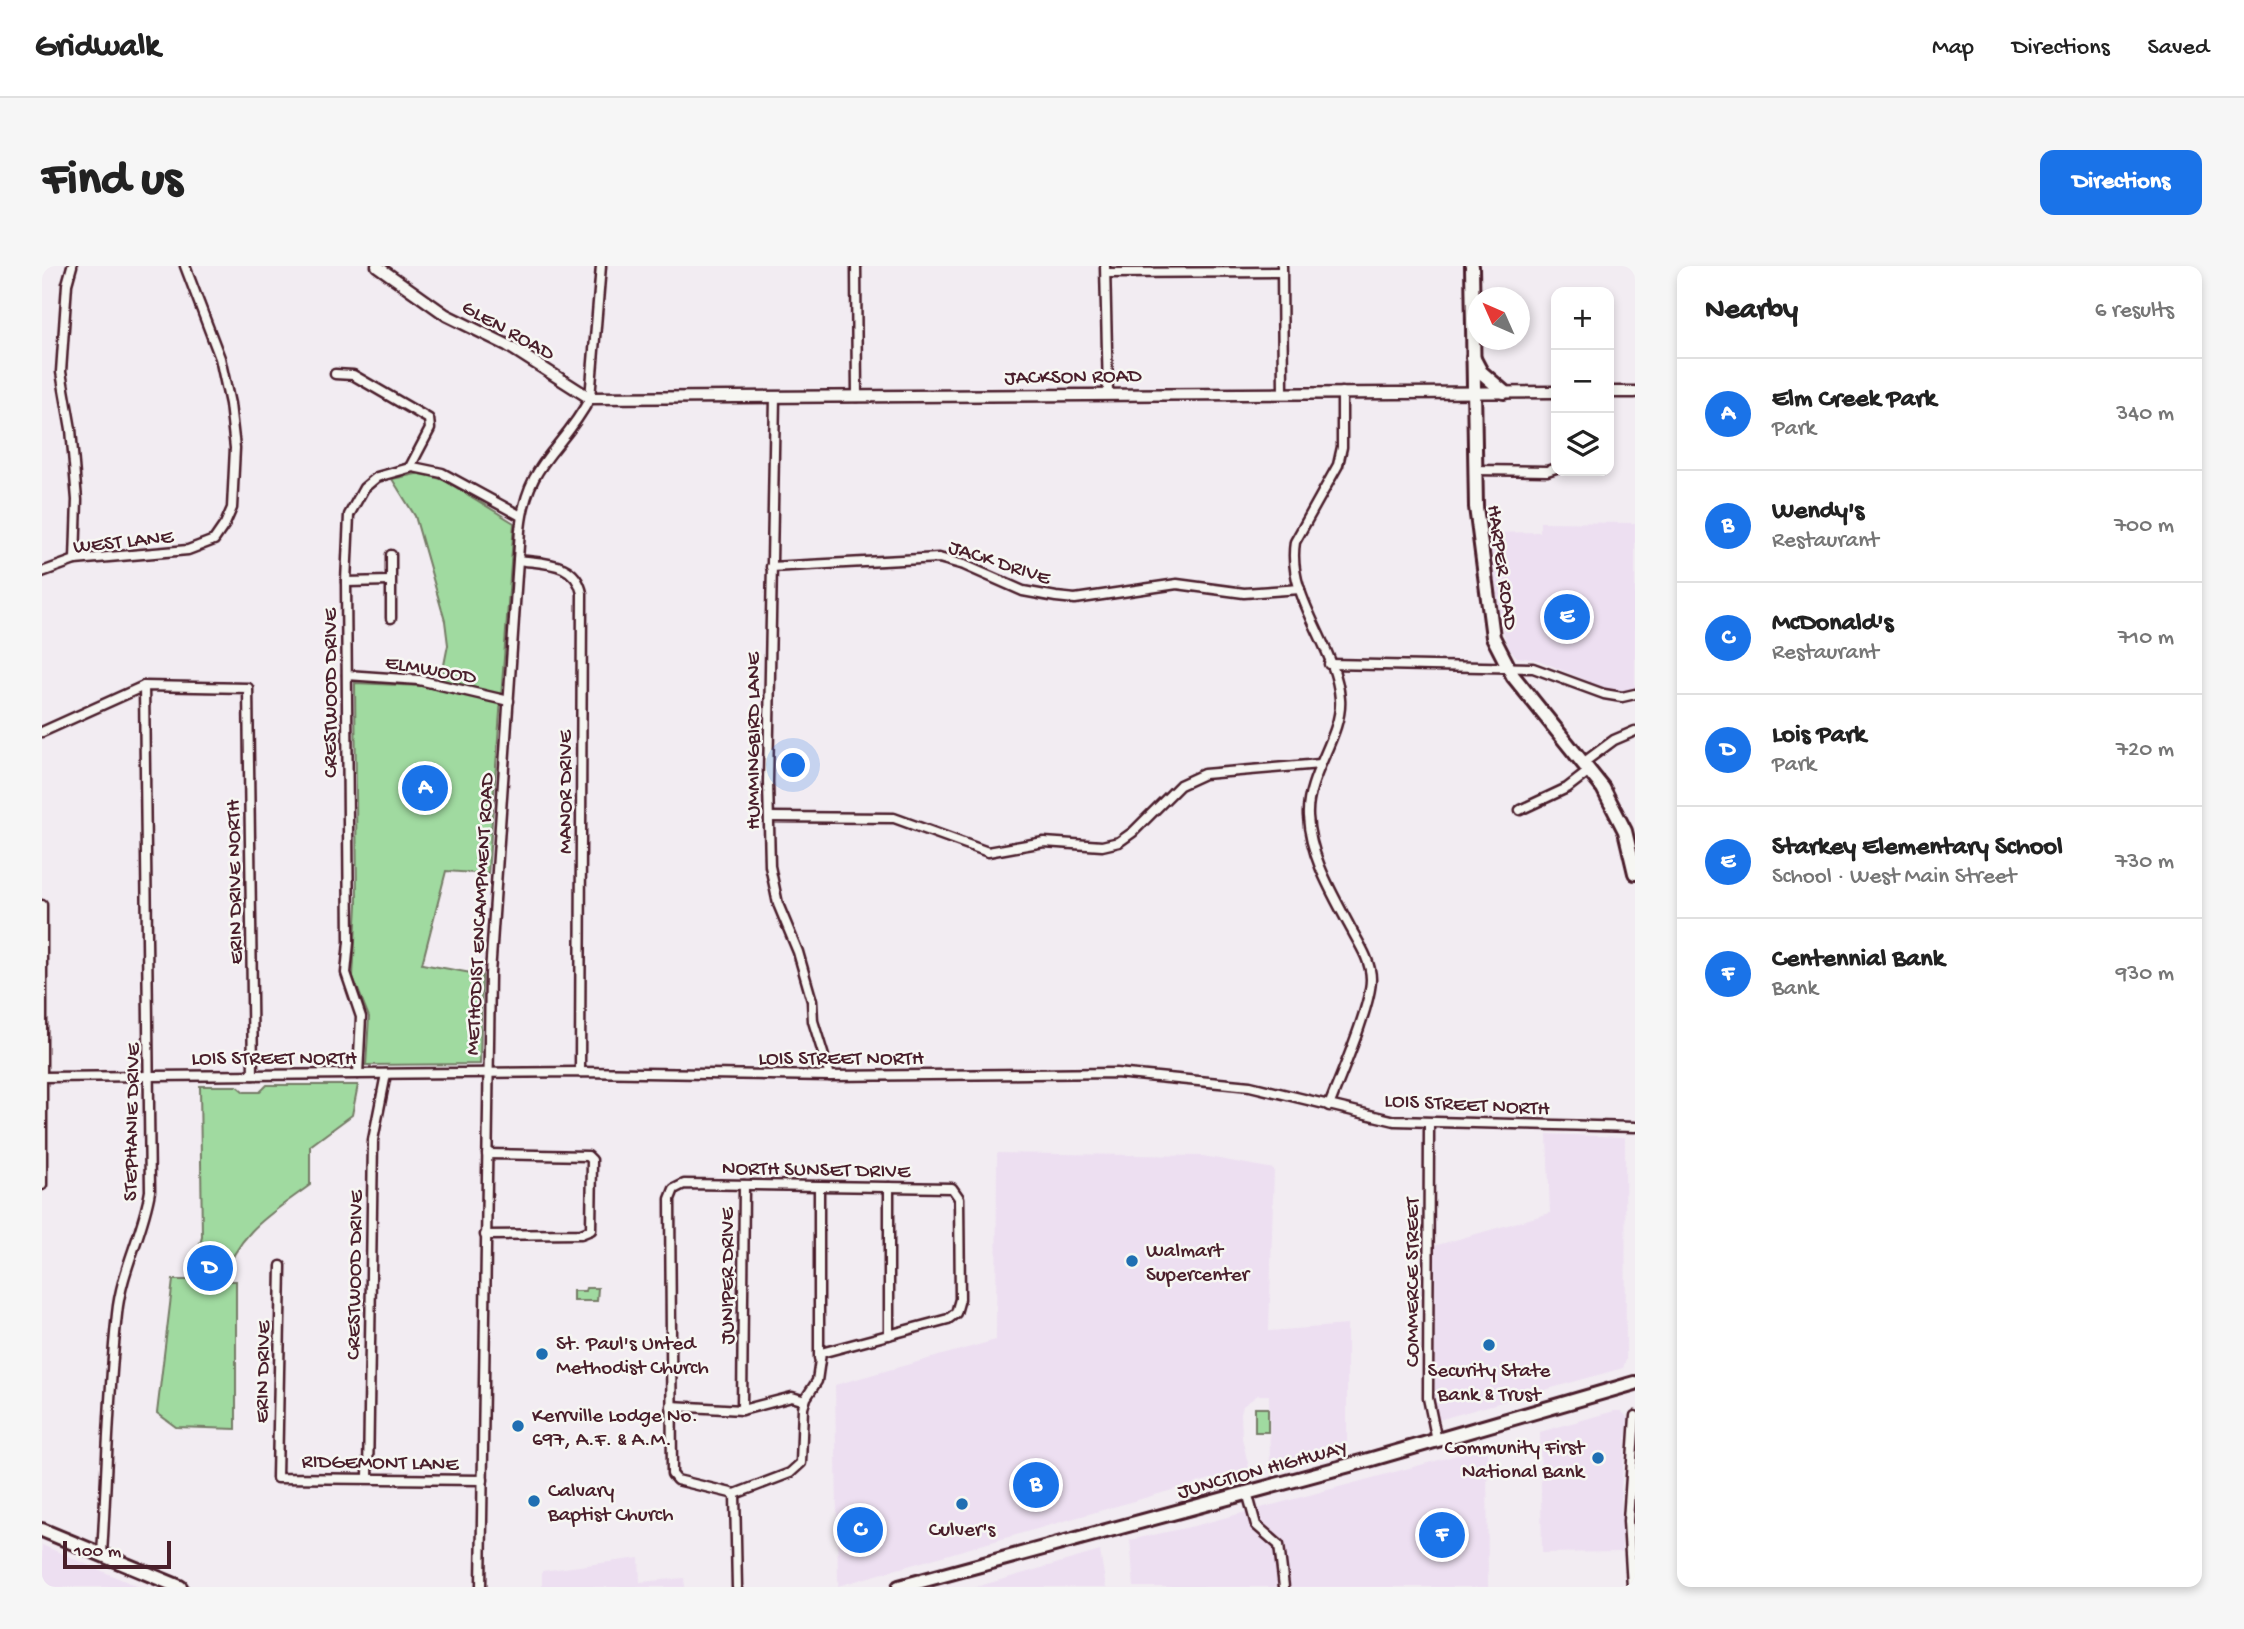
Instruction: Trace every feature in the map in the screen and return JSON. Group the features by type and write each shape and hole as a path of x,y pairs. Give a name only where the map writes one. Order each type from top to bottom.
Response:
{"main road":[{"name":"HARPER ROAD","path":"1472,266 1474,470 1489,622 1507,667 1586,767 1622,823 1635,873"},
{"path":"1471,354 1480,372 1504,392"},
{"name":"JUNCTION HIGHWAY","path":"899,1587 1437,1441 1635,1383"},
{"path":"42,1530 180,1587"}],"street":[{"path":"72,266 67,284 61,372 74,465 75,560"},
{"name":"WEST LANE","path":"42,572 75,560 188,550 214,540 232,508 235,448 230,404 220,358 185,266"},
{"name":"GLEN ROAD","path":"377,266 446,315 507,345 590,398"},
{"name":"METHODIST ENCAMPMENT ROAD","path":"481,1587 487,1073 497,852 521,516 533,476 580,417 590,398 601,266"},
{"path":"856,266 857,397"},
{"path":"1108,393 1105,270 1282,269 1283,393"},
{"path":"335,374 353,375 429,419 430,429 410,467"},
{"path":"1329,1106 1364,1010 1371,979 1362,948 1329,887 1311,839 1309,799 1340,710 1340,700 1300,589 1294,551 1295,542 1338,465 1342,447 1342,392"},
{"name":"JACKSON ROAD","path":"590,398 1551,392"},
{"path":"1614,392 1635,392"},
{"name":"HUMMINGBIRD LANE","path":"775,397 769,817 773,885 798,952 812,1001 813,1021 830,1076"},
{"name":"CRESTWOOD DRIVE","path":"358,1074 360,1017 346,973 349,942 346,582 349,515 356,500 377,477 410,467 442,472 521,516"},
{"path":"1474,470 1551,470"},
{"path":"391,555 391,618"},
{"name":"JACK DRIVE","path":"771,568 939,558 964,565 1023,591 1075,599 1177,584 1244,593 1300,589"},
{"name":"MANOR DRIVE","path":"518,561 561,566 572,571 582,593 580,1072"},
{"path":"346,582 390,581"},
{"path":"1329,664 1539,669 1613,696 1635,694"},
{"name":"ELMWOOD","path":"347,675 419,680 509,701"},
{"path":"42,732 144,686"},
{"name":"ERIN DRIVE NORTH","path":"144,686 248,688 253,1075"},
{"name":"STEPHANIE DRIVE","path":"102,1554 117,1315 125,1269 147,1211 150,1191 144,686"},
{"path":"1520,810 1567,788 1614,740 1635,731"},
{"path":"769,817 894,818 988,852 1044,842 1102,846 1119,842 1133,832 1180,785 1205,774 1320,764"},
{"path":"42,905 42,1185"},
{"name":"LOIS STREET NORTH","path":"43,1077 580,1072 830,1076 1116,1073 1250,1086 1395,1121 1635,1126"},
{"name":"CRESTWOOD DRIVE","path":"368,1478 373,1140 386,1074"},
{"name":"COMMERCE STREET","path":"1429,1123 1427,1398 1437,1441"},
{"path":"485,1235 582,1234 591,1230 592,1160 588,1156 487,1154"},
{"name":"NORTH SUNSET DRIVE","path":"671,1406 670,1199 672,1192 679,1185 952,1188 959,1198 959,1309 947,1319 889,1335"},
{"name":"JUNIPER DRIVE","path":"742,1410 744,1185"},
{"path":"804,1401 792,1397 742,1410 671,1406 671,1468 674,1478 735,1494 790,1473 799,1466 804,1455 804,1401 817,1381 819,1361 819,1186"},
{"path":"819,1361 821,1353 889,1335 889,1187"},
{"name":"ERIN DRIVE","path":"277,1478 281,1266"},
{"path":"1632,1587 1628,1521 1635,1416"},
{"name":"RIDGEMONT LANE","path":"277,1478 482,1480"},
{"path":"1247,1492 1255,1525 1279,1545 1284,1587"},
{"path":"735,1494 737,1587"}],"shaded area":[{"path":"1540,522 1635,523 1635,690 1609,690 1538,660 1517,657 1509,649 1502,629 1487,533 1540,532"},
{"path":"1547,1134 1625,1137 1626,1360 1623,1368 1438,1420 1435,1407 1434,1246 1550,1213"},
{"path":"997,1153 1203,1156 1274,1169 1269,1331 1347,1325 1347,1448 1337,1451 1332,1447 1308,1454 1306,1459 1270,1469 1269,1395 1258,1395 1243,1406 1241,1413 1242,1438 1249,1468 838,1586 835,1385 996,1340"},
{"path":"1621,1411 1628,1418 1621,1487 1622,1552 1542,1553 1540,1432"},
{"path":"1487,1447 1488,1587 1134,1587 1130,1540 1194,1526"},
{"path":"42,1545 139,1587 42,1587"},
{"path":"1100,1551 1106,1587 976,1587"},
{"path":"639,1558 640,1582 684,1578 685,1587 542,1587 542,1571"}],"green space":[{"path":"421,473 444,480 514,523 488,874 446,871 422,964 482,975 480,1064 366,1065 369,1017 353,977 357,905 355,683 422,686 439,690 448,645 445,621 415,516 392,479"},
{"path":"267,1085 358,1085 352,1115 310,1146 310,1185 257,1225 237,1249 229,1264 223,1281 236,1281 236,1429 176,1427 157,1413 173,1280 189,1280 202,1237 200,1086 237,1086 244,1092 260,1092"},
{"path":"586,1288 598,1288 597,1301 573,1301 573,1291 585,1291"},
{"path":"1255,1408 1268,1408 1268,1432 1255,1432"}],"place":[{"name":"Starkey Elementary School","path":"1567,617"},
{"name":"Elm Creek Park","path":"425,788"},
{"name":"Walmart Supercenter","path":"1132,1261"},
{"name":"Lois Park","path":"210,1268"},
{"name":"Security State Bank & Trust","path":"1489,1345"},
{"name":"St. Paul's Unted Methodist Church","path":"542,1354"},
{"name":"Kerrville Lodge No. 697, A.F. & A.M.","path":"518,1426"},
{"name":"Community First National Bank","path":"1598,1458"},
{"name":"Wendy's","path":"1036,1485"},
{"name":"Calvary Baptist Church","path":"534,1501"},
{"name":"Culver's","path":"962,1504"},
{"name":"McDonald's","path":"860,1530"},
{"name":"Centennial Bank","path":"1442,1535"}]}
